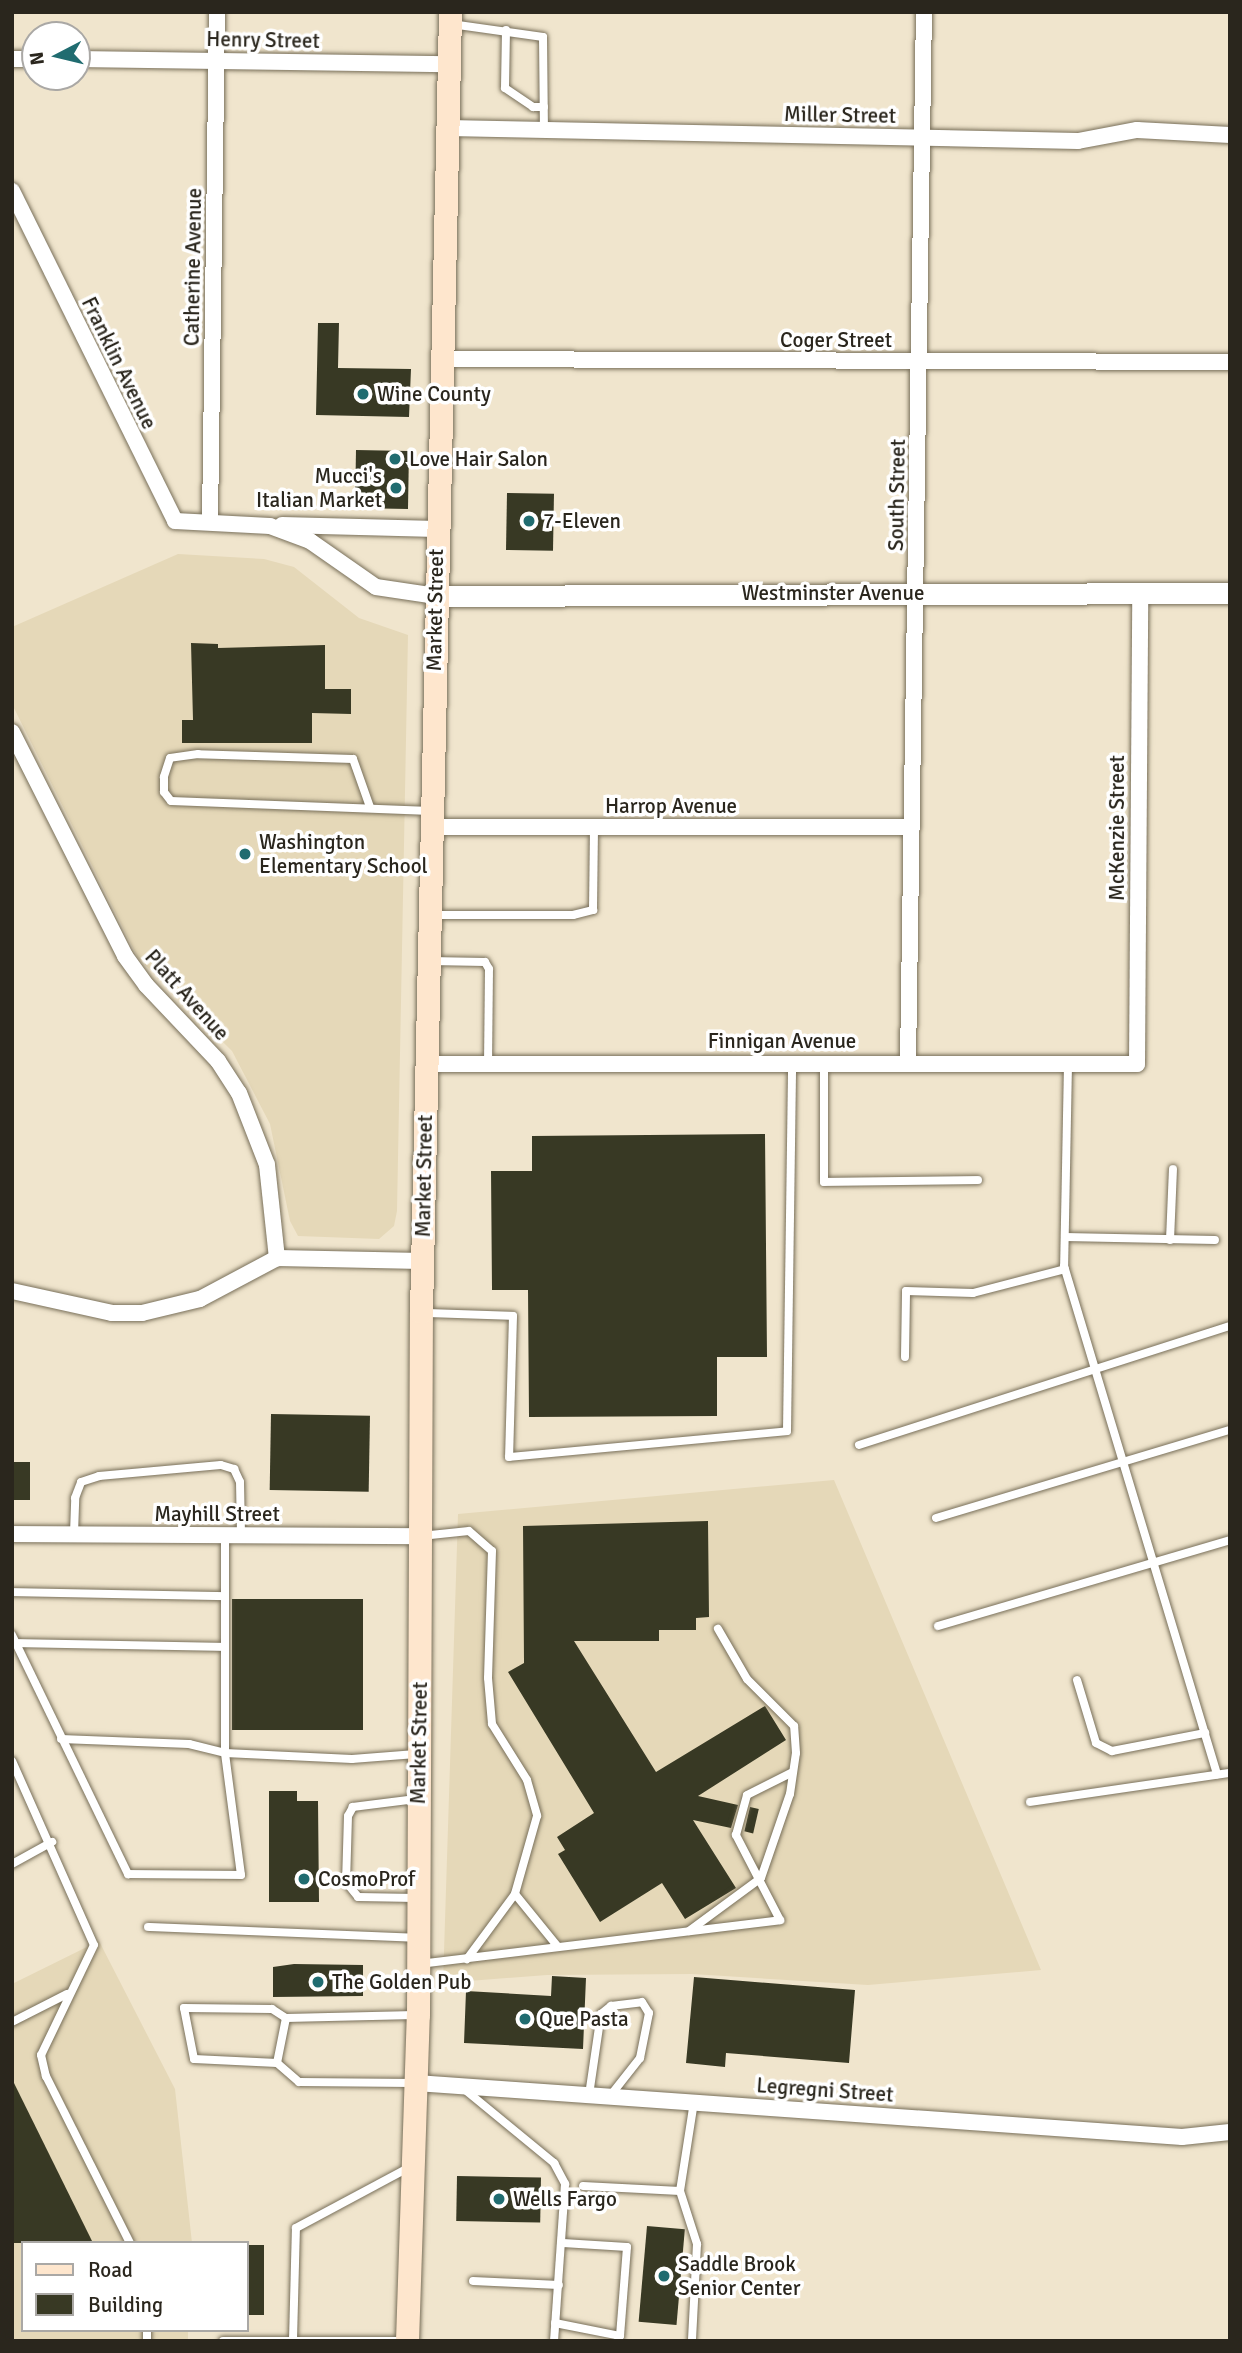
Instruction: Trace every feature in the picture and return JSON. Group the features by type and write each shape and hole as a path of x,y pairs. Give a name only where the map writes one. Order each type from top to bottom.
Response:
{"main road":[{"name":"Market Street","path":"408,2341 418,2015 416,1964 421,1312 450,18"}],"street":[{"name":"Catherine Avenue","path":"210,522 217,12"},
{"name":"South Street","path":"908,1062 924,12"},
{"name":"Henry Street","path":"91,59 449,64"},
{"name":"Miller Street","path":"448,128 1077,141 1137,130 1230,135"},
{"name":"Franklin Avenue","path":"12,191 175,521 210,522"},
{"name":"Coger Street","path":"443,359 1230,362"},
{"path":"210,522 437,530"},
{"path":"261,524 310,541 376,587 436,596"},
{"name":"Westminster Avenue","path":"436,596 917,592 1230,593"},
{"name":"McKenzie Street","path":"1137,1064 1140,593"},
{"name":"Platt Avenue","path":"12,732 125,956 146,985 218,1061 239,1093 267,1166 277,1258"},
{"name":"Harrop Avenue","path":"430,819 594,827 912,827"},
{"name":"Finnigan Avenue","path":"427,1065 792,1061 1137,1064"},
{"path":"12,1291 112,1313 142,1313 200,1299 277,1258 422,1261"},
{"name":"Mayhill Street","path":"12,1534 421,1536"},
{"name":"Legregni Street","path":"416,2083 1182,2137 1230,2132"}],"lane":[{"path":"450,18 543,37 544,130"},
{"path":"506,30 505,88 533,107 544,107"},
{"path":"370,807 352,760 344,758 198,754 170,758 164,777 164,792 171,801 370,807 430,819"},
{"path":"429,915 573,915 593,910 594,827"},
{"path":"428,961 485,962 489,969 488,1064"},
{"path":"421,1312 513,1316 509,1457 787,1431 792,1061"},
{"path":"824,1062 824,1182 978,1180"},
{"path":"1068,1064 1065,1269 1217,1774"},
{"path":"1170,1240 1173,1169"},
{"path":"1065,1237 1214,1240"},
{"path":"905,1357 906,1291 973,1293 1065,1269"},
{"path":"859,1445 1230,1326"},
{"path":"936,1518 1230,1430"},
{"path":"74,1534 75,1498 81,1482 99,1476 221,1465 234,1469 240,1482 225,1596 225,1647 225,1753 241,1875 128,1874 14,1639 225,1647"},
{"path":"421,1536 469,1531 492,1551 488,1678 492,1724 527,1780 537,1816 515,1894 467,1959"},
{"path":"938,1626 1230,1539"},
{"path":"12,1592 225,1596"},
{"path":"687,1932 761,1878 793,1772 794,1726 747,1679 718,1629"},
{"path":"1077,1680 1096,1743 1112,1751 1205,1733"},
{"path":"61,1739 189,1744 225,1753 352,1759 419,1754"},
{"path":"12,1761 52,1842 94,1945 67,1994 41,2055 46,2076 129,2241"},
{"path":"416,1964 780,1920 766,1900 761,1878 736,1835 747,1795 793,1772"},
{"path":"1030,1802 1230,1773"},
{"path":"417,1898 358,1897 351,1892 347,1852 348,1816 353,1807 418,1798"},
{"path":"12,1864 52,1842"},
{"path":"515,1894 558,1947"},
{"path":"148,1927 417,1938"},
{"path":"12,2022 67,1994"},
{"path":"589,2095 601,2014 611,2006 642,2002 649,2013 640,2058 610,2097"},
{"path":"416,2083 299,2082 278,2063 194,2059 184,2008 272,2009 286,2018 418,2015"},
{"path":"278,2063 286,2018"},
{"path":"461,2086 560,2172 567,2198 554,2341"},
{"path":"692,2341 697,2244 680,2190 694,2102"},
{"path":"293,2340 296,2228 412,2166"},
{"path":"583,2186 680,2190"},
{"path":"555,2323 619,2338 627,2248 564,2241"},
{"path":"472,2281 559,2285"},
{"path":"223,2341 408,2341"}],"shaded area":[{"name":"Washington Elementary School","path":"178,554 264,559 294,567 359,618 408,635 397,1211 394,1226 379,1239 298,1236 290,1221 270,1124 232,1051 138,958 12,704 12,627"},
{"path":"834,1480 1041,1970 868,1985 692,1974 547,1975 443,1983 458,1514"},
{"path":"99,1941 175,2089 192,2241 21,2241 21,2332 188,2332 188,2341 12,2341 12,1984"}],"building":[{"name":"Wine County","path":"318,323 339,323 338,368 411,369 409,417 316,415"},
{"path":"356,450 409,451 408,509 355,508"},
{"name":"7-Eleven","path":"507,493 554,494 553,551 506,550"},
{"path":"191,643 218,644 218,648 325,645 325,689 351,689 351,714 312,713 312,743 182,743 182,720 193,720"},
{"path":"765,1134 767,1357 717,1357 717,1416 529,1417 528,1290 492,1290 491,1171 532,1171 532,1136"},
{"path":"271,1414 370,1416 369,1492 270,1490"},
{"path":"12,1462 30,1462 30,1500 12,1500"},
{"path":"708,1521 709,1617 696,1618 696,1630 659,1630 659,1641 574,1641 656,1772 765,1706 786,1740 698,1796 738,1805 731,1828 693,1820 736,1888 685,1919 662,1883 600,1922 558,1854 565,1850 557,1837 594,1813 508,1672 524,1663 523,1526"},
{"path":"232,1599 363,1599 363,1730 232,1730"},
{"path":"269,1791 297,1791 297,1801 318,1801 319,1902 269,1902"},
{"path":"750,1807 759,1809 753,1833 744,1831"},
{"name":"The Golden Pub","path":"294,1964 363,1965 363,1996 273,1997 273,1967"},
{"name":"Que Pasta","path":"552,1976 586,1978 583,2049 464,2043 466,1991 551,1996"},
{"path":"694,1977 855,1990 849,2063 726,2053 725,2067 686,2063"},
{"path":"12,2079 92,2241 12,2243"},
{"name":"Wells Fargo","path":"457,2176 541,2177 540,2222 456,2221"},
{"name":"Saddle Brook Senior Center","path":"647,2226 685,2229 676,2325 639,2322"},
{"path":"248,2245 264,2245 264,2315 248,2315"}],"place":[{"name":"Wine County","path":"363,394"},
{"name":"Love Hair Salon","path":"395,459"},
{"name":"Mucci's Italian Market","path":"396,488"},
{"name":"7-Eleven","path":"529,521"},
{"name":"Washington Elementary School","path":"245,854"},
{"name":"CosmoProf","path":"304,1879"},
{"name":"The Golden Pub","path":"318,1982"},
{"name":"Que Pasta","path":"525,2019"},
{"name":"Wells Fargo","path":"499,2199"},
{"name":"Saddle Brook Senior Center","path":"664,2276"}]}
